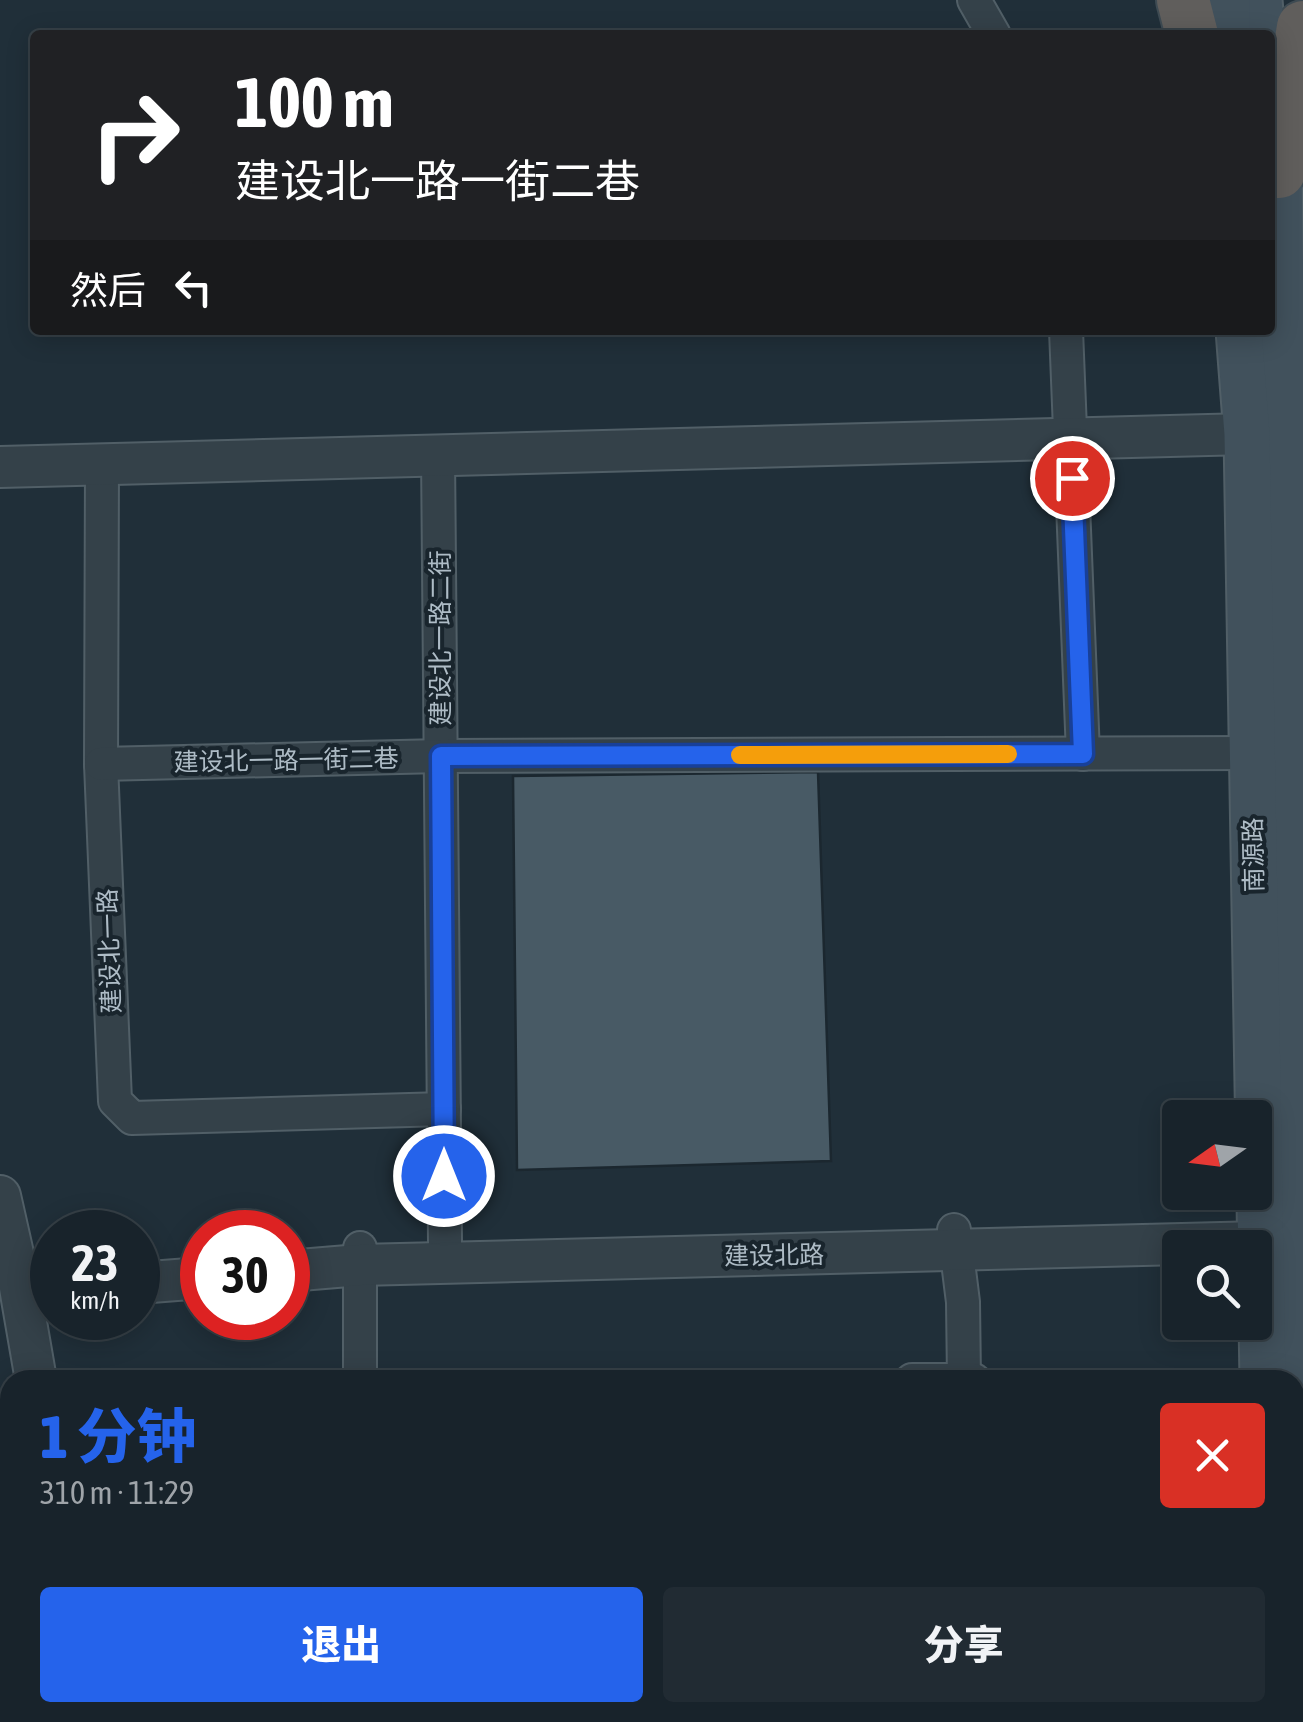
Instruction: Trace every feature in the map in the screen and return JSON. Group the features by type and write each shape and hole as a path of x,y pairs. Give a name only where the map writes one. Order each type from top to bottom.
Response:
{"highway":[{"path":"1183,0 1191,30"},
{"path":"1291,150 1303,27"}],"main road":[{"path":"1227,0 1227,30"},
{"path":"1260,0 1262,30"},
{"name":"南源路","path":"1265,1370 1286,1231 1297,923 1291,150 1275,118"},
{"name":"南源路","path":"1239,335 1246,434 1252,753 1299,1370"}],"street":[{"path":"974,0 991,30"},
{"path":"1066,335 1083,754"},
{"path":"0,467 1246,434"},
{"name":"建设北一路二街","path":"438,454 445,1242"},
{"name":"建设北一路","path":"102,464 100,764 115,1101 132,1118 444,1110"},
{"name":"建设北一路一街二巷","path":"100,764 441,756 1252,753"},
{"path":"0,1196 34,1370"},
{"name":"建设北路","path":"310,1254 360,1256 1286,1231"},
{"path":"955,1240 963,1302 964,1370"},
{"name":"建设北路","path":"310,1266 445,1242 955,1240"},
{"path":"360,1256 360,1370"},
{"path":"11,1370 21,1288"}],"building":[{"path":"818,772 831,1161 517,1170 513,776"}],"slow traffic":[{"path":"740,755 1008,754"}],"route":[{"path":"444,1176 441,756 1083,754 1072,478"}]}
